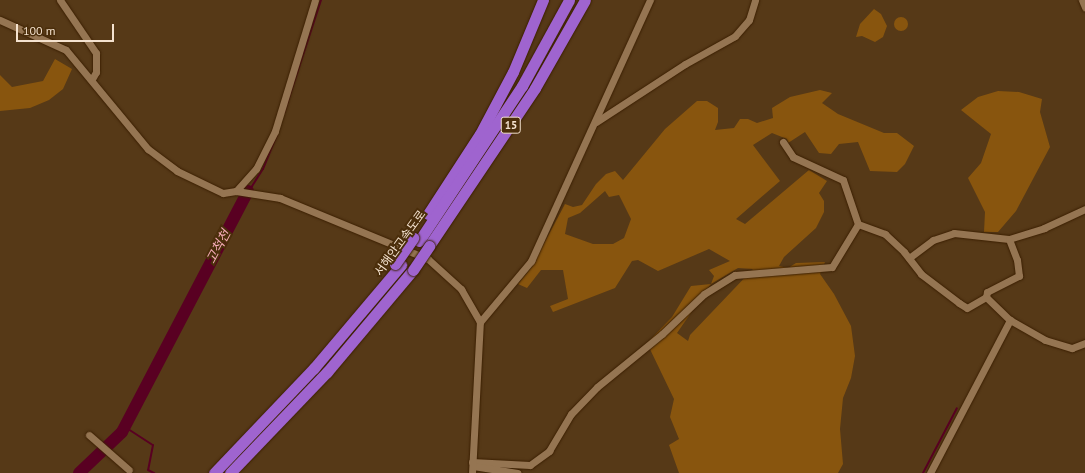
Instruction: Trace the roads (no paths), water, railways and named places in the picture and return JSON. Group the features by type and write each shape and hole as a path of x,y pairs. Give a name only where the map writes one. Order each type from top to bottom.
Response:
{"highway":[{"path":"214,473 314,368 369,305 416,240 480,134 514,72 543,0"},
{"name":"서해안고속도로","path":"416,240 522,86 570,0"},
{"name":"서해안고속도로","path":"230,473 327,372 413,270 535,88 585,0"}],"street":[{"path":"60,0 96,53 96,72 92,79"},
{"path":"238,192 256,169 275,131 314,0"},
{"path":"480,322 531,260 650,0"},
{"path":"595,123 685,64 735,36 749,20 755,0"},
{"path":"1082,0 1085,7"},
{"path":"0,20 66,50 92,79 148,150 177,171 203,185 223,193 238,192 280,198 428,259 461,289 480,322 472,467"},
{"path":"472,467 530,465 549,451 571,414 596,387 662,334 704,294 735,275 832,267 858,224 843,180 793,157 783,142"},
{"path":"909,258 933,240 954,233 1009,239 1044,228 1085,209"},
{"path":"858,224 885,234 909,258 921,274 967,308 986,297 987,292 1019,276 1017,260 1009,239"},
{"path":"986,297 1010,320 1044,340 1072,348 1085,343"},
{"path":"930,473 1010,320"},
{"path":"91,437 129,470"},
{"path":"472,467 517,473"}],"waterway":[{"name":"고척천","path":"284,113 321,0"},
{"name":"고척천","path":"249,191 263,169 277,134"},
{"name":"고척천","path":"79,473 122,432 248,191"},
{"path":"923,473 957,408"},
{"path":"125,427 153,445 148,470 154,473"}]}
